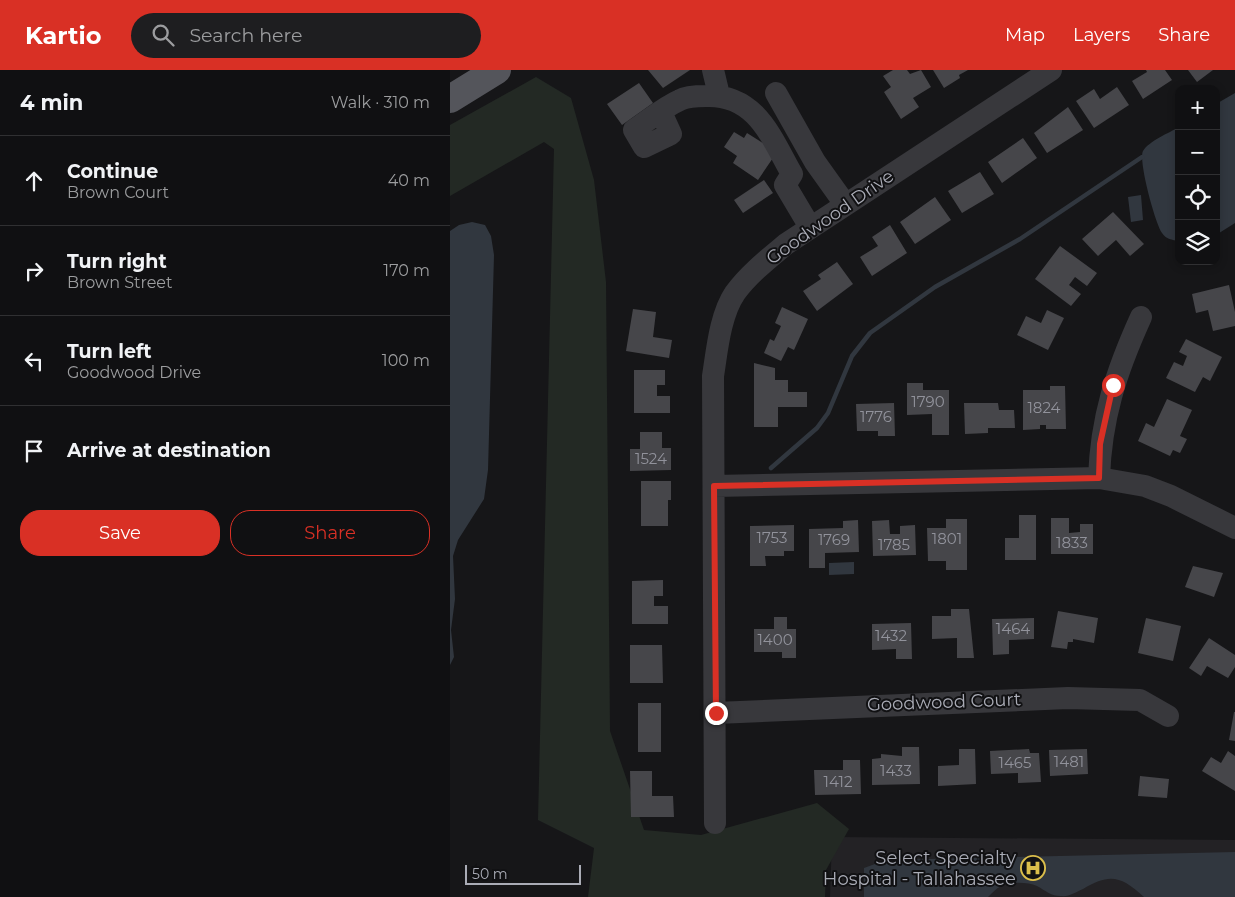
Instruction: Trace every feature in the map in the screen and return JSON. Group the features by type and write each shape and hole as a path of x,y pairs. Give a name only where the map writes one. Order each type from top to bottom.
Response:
{"main road":[{"path":"453,91 498,70"}],"street":[{"path":"714,70 719,95"},
{"name":"Goodwood Drive","path":"715,823 713,376 722,325 734,295 753,273 786,244 1051,70"},
{"path":"776,93 815,162 845,204"},
{"path":"661,112 681,99 719,95 745,105 758,116 792,174 785,185 810,227"},
{"path":"768,133 790,118"},
{"path":"1099,478 1101,435 1113,385 1141,317"},
{"path":"714,486 1099,478 1145,486 1171,496 1235,528"},
{"name":"Goodwood Court","path":"716,713 1068,698 1140,700 1168,716"}],"shaded area":[{"path":"536,77 571,98 594,180 606,282 610,731 644,830 701,835 817,803 849,829 826,870 825,897 588,897 594,848 538,820 554,149 544,142 450,196 450,125"},
{"path":"1235,93 1235,223 1220,232 1220,130 1220,102"},
{"path":"1175,129 1175,240 1165,237 1159,227 1148,192 1143,166 1143,151"},
{"path":"1141,195 1143,220 1131,222 1128,197"},
{"path":"472,222 485,225 491,236 494,255 488,470 484,499 458,540 453,556 455,599 451,630 454,657 450,665 450,231 459,225"},
{"path":"854,562 854,574 829,575 829,563"},
{"name":"Select Specialty Hospital - Tallahassee","path":"832,837 1235,840 1235,897 830,897"},
{"path":"1235,852 1235,897 1144,897 1122,881 1108,879 1064,896 1051,894 1029,884 1011,883 1003,885 988,897 864,897 864,868 886,860"}],"building":[{"path":"648,70 690,70 663,88"},
{"path":"893,70 907,70 910,74 921,70 931,87 913,98 919,107 901,119 884,92 891,87 883,76"},
{"path":"933,70 968,70 959,75 960,78 944,88"},
{"path":"1146,70 1165,70 1172,80 1143,99 1132,81 1147,72"},
{"path":"1188,70 1213,70 1197,82"},
{"path":"639,83 653,103 622,125 607,104"},
{"path":"1117,87 1129,105 1094,128 1076,101 1094,89 1100,99"},
{"path":"1068,107 1083,130 1047,153 1034,133"},
{"path":"734,132 744,138 747,133 777,152 758,180 733,163 737,156 724,147"},
{"path":"1023,138 1037,158 1002,183 988,162"},
{"path":"980,172 994,194 962,213 948,191"},
{"path":"764,180 773,193 743,213 734,200"},
{"path":"935,197 951,220 915,244 900,222"},
{"path":"1113,212 1144,244 1130,256 1116,240 1098,256 1082,239"},
{"path":"890,225 907,253 872,276 860,257 878,246 872,237"},
{"path":"1060,246 1097,273 1087,286 1075,277 1069,285 1081,294 1071,306 1035,279"},
{"path":"837,262 853,284 817,311 803,291 821,279 818,275"},
{"path":"1229,285 1235,312 1235,326 1213,331 1208,310 1196,313 1192,294"},
{"path":"782,307 808,319 794,350 788,347 781,361 764,353 770,339 774,341 781,326 775,323"},
{"path":"633,309 656,312 653,337 672,340 669,358 626,351"},
{"path":"1047,310 1064,318 1048,350 1017,335 1026,316 1041,323"},
{"path":"1186,339 1222,357 1210,381 1203,377 1195,392 1166,378 1174,362 1183,366 1187,356 1179,352"},
{"path":"754,363 775,368 775,380 788,380 788,392 807,392 807,407 778,407 778,427 754,427"},
{"path":"634,370 665,370 665,385 657,385 657,396 670,396 670,413 634,413"},
{"path":"907,383 923,383 923,390 949,390 949,435 932,435 932,414 907,415"},
{"path":"1050,386 1065,386 1066,429 1046,429 1046,425 1040,425 1040,429 1023,430 1023,390 1050,390"},
{"path":"1167,399 1192,410 1180,436 1187,439 1180,453 1173,450 1170,456 1138,441 1146,423 1154,427"},
{"path":"894,403 895,436 878,436 878,431 857,431 856,404"},
{"path":"964,403 998,403 999,410 1014,410 1015,428 988,428 988,433 965,434"},
{"path":"640,432 662,432 662,448 671,448 671,470 630,471 630,449 640,449"},
{"path":"641,481 671,481 671,500 668,500 668,526 641,526"},
{"path":"1019,515 1036,515 1036,560 1005,560 1005,538 1019,538"},
{"path":"1051,518 1069,518 1069,533 1080,532 1080,524 1093,524 1093,554 1051,554"},
{"path":"946,519 967,519 967,570 946,570 946,561 928,561 927,528 946,528"},
{"path":"858,520 859,552 825,553 825,568 809,568 809,529 843,528 843,521"},
{"path":"889,520 890,534 900,534 900,526 915,525 916,555 873,556 872,521"},
{"path":"794,525 794,551 784,551 784,556 765,556 766,566 750,566 750,526"},
{"path":"1193,566 1223,573 1214,597 1185,587"},
{"path":"663,580 663,596 654,596 654,606 668,606 668,624 632,624 632,581"},
{"path":"951,609 969,609 974,658 957,658 957,638 932,639 932,616 951,616"},
{"path":"1058,611 1098,618 1094,643 1073,639 1073,642 1068,642 1067,649 1051,647"},
{"path":"774,617 787,617 787,629 796,629 796,658 782,658 782,652 754,652 754,629 774,629"},
{"path":"1034,618 1034,639 1009,640 1009,654 993,655 992,619"},
{"path":"1146,618 1181,626 1173,661 1138,653"},
{"path":"911,623 912,659 896,659 896,649 872,650 872,624"},
{"path":"1209,638 1235,655 1235,667 1228,678 1207,666 1201,676 1189,668"},
{"path":"630,645 662,645 663,683 630,683"},
{"path":"638,703 661,703 661,752 638,752"},
{"path":"1235,712 1235,741 1229,740"},
{"path":"902,747 919,747 920,784 872,785 872,759 881,758 881,754 902,756"},
{"path":"959,749 975,749 976,784 938,786 938,766 959,765"},
{"path":"1029,749 1030,753 1039,753 1041,782 1018,783 1018,773 991,774 990,751"},
{"path":"1087,749 1088,774 1050,776 1049,750"},
{"path":"1228,751 1235,756 1235,791 1202,771 1211,757 1221,763"},
{"path":"843,760 860,760 861,794 815,795 814,770 843,770"},
{"path":"630,771 652,771 652,796 673,796 674,817 631,817"},
{"path":"1140,776 1169,779 1167,798 1138,796"}],"waterway":[{"path":"771,468 817,428 828,413 852,356 870,333 935,287 1020,239 1142,157"}],"place":[{"name":"Select Specialty Hospital - Tallahassee","path":"1033,868"}],"route":[{"path":"716,713 714,486 1099,478 1100,444 1113,385"}]}
